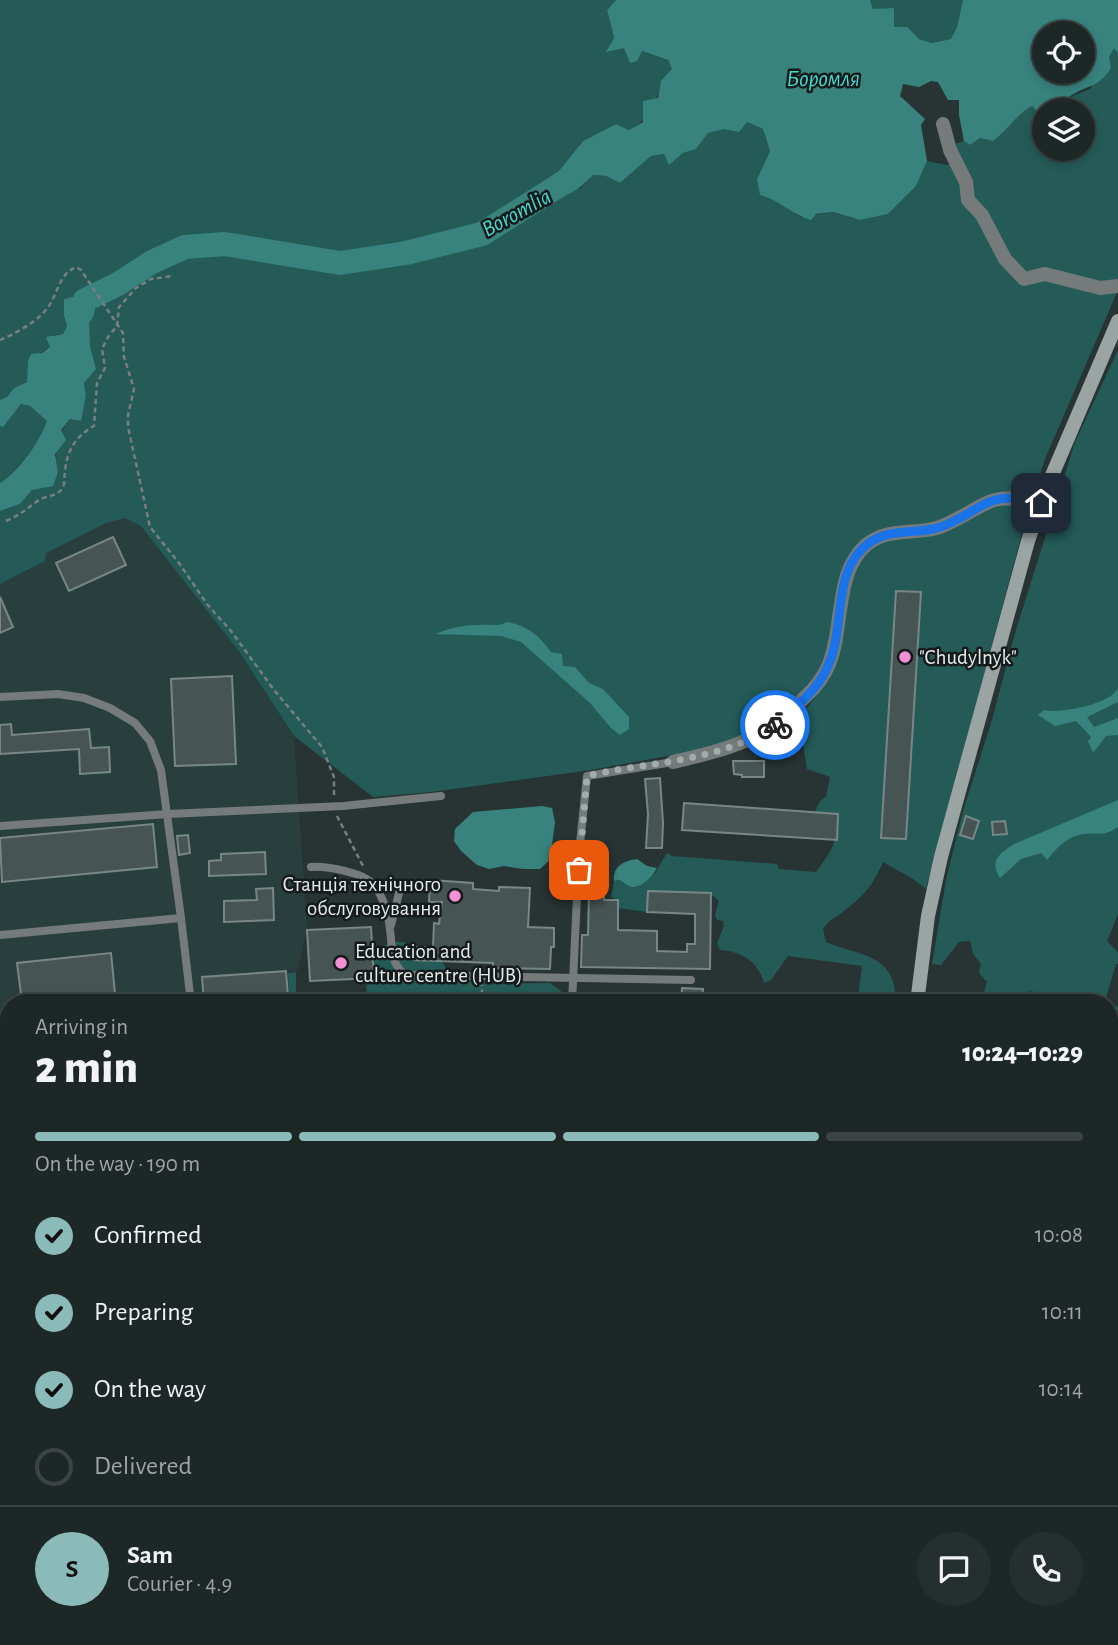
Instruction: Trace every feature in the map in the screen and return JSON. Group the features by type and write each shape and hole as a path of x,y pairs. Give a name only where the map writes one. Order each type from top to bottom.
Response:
{"street":[{"path":"943,124 950,150 966,182 968,200 982,215 1005,260 1024,279 1045,274 1100,288 1118,286"},
{"path":"918,994 928,916 942,857 1012,599 1041,503 1118,321"},
{"path":"673,762 734,747 758,736 776,724 816,686 828,667 835,644 845,578 853,558 868,544 889,533 924,531 946,525 989,500 1021,498 1041,503"}],"lane":[{"path":"0,697 58,694 85,698 110,708 135,723 150,741 158,758 168,814 190,994"},
{"path":"573,994 579,853 587,776 673,762"},
{"path":"0,826 168,814 343,806 441,796"},
{"path":"311,867 341,870 372,883 383,902 396,967 405,975 691,980"},
{"path":"390,928 396,896 401,885"},
{"path":"0,934 181,918"}],"path":[{"path":"0,340 23,329 47,310 60,281 72,269 76,267 81,270 122,333 124,357 134,389 128,428 150,527 274,690 322,747 334,777 334,800"},
{"path":"6,520 24,513 40,499 55,495 63,487 66,460 71,446 80,434 94,426 97,383 105,368 103,349 117,326 120,307 136,288 151,279 173,275"},
{"path":"334,811 372,883"},
{"path":"482,976 482,994"}],"shaded area":[{"path":"0,0 616,0 607,10 614,39 624,47 630,62 642,51 668,60 672,69 646,117 629,130 616,124 583,141 538,197 581,188 592,175 606,176 620,183 651,156 664,154 670,164 683,153 696,149 708,133 747,122 763,129 770,151 757,179 769,197 801,217 834,212 860,220 888,214 916,186 927,161 947,165 953,161 955,144 964,141 970,145 980,138 993,141 1032,106 1032,161 1095,161 1095,98 1069,98 1090,89 1114,47 1118,53 1118,290 1045,459 1024,526 926,889 883,862 872,884 823,929 826,942 874,959 883,966 890,974 895,994 858,994 862,966 788,956 771,980 764,983 758,969 748,959 720,950 717,943 724,926 723,921 717,920 715,915 719,901 711,894 648,891 647,912 618,908 618,900 611,897 614,881 619,880 637,887 655,873 667,853 672,856 777,864 779,869 816,872 833,845 838,814 815,812 820,801 826,797 830,777 807,769 799,717 824,686 837,659 849,592 833,625 825,658 815,676 776,718 735,739 684,753 591,770 431,792 373,797 294,736 240,653 141,526 125,518 106,523 46,553 45,561 0,584 0,511 20,504 32,490 58,472 56,450 59,438 70,419 80,421 86,395 84,383 96,369 90,346 89,309 103,291 82,296 65,309 67,326 63,334 54,335 50,347 28,361 27,382 14,388 7,398 0,400","holes":["896,591 921,593 905,839 881,837"]},
{"path":"870,0 963,0 957,27 951,39 932,43 919,39 907,28 894,27 873,9"},
{"path":"1118,350 1118,914 1107,941 1118,952 1118,964 1107,994 1035,994 1032,991 1023,994 984,994 987,982 979,973 981,964 973,954 970,941 959,942 941,965 932,964 946,880 963,811 1075,442"},
{"path":"21,404 30,406 47,421 28,455 15,471 0,483 0,426 3,426"},
{"path":"125,518 141,526 240,653 294,736 307,930 297,971 286,971 288,994 0,994 0,584 45,561 46,553 106,523"},
{"path":"403,942 413,947 413,960 442,961 452,979 487,984 550,983 562,994 367,994 366,979 374,978 372,949"},
{"path":"296,972 296,994 289,994 288,973"}],"water":[{"name":"Боромля","path":"616,0 870,0 873,9 894,8 894,27 907,27 919,39 932,43 951,39 957,27 963,0 1118,0 1118,53 1114,48 1109,57 1111,68 1095,84 1095,21 1032,21 1032,84 1095,84 1068,98 1032,98 1032,106 993,141 980,138 970,145 964,141 959,100 948,100 938,82 931,81 919,87 903,84 900,96 925,119 921,125 927,161 916,186 888,214 860,220 834,212 816,214 811,220 760,195 757,179 770,151 763,129 747,122 739,132 724,129 708,133 696,149 683,153 669,165 664,154 651,156 620,183 606,176 593,175 581,187 561,197 537,198 583,141 616,124 629,130 643,122 643,101 658,98 661,81 672,69 668,60 642,51 637,61 630,63 624,48 606,52 614,38 607,10"},
{"path":"104,290 89,309 90,346 96,369 84,383 86,395 81,421 70,419 61,430 66,440 55,454 58,472 53,486 32,490 20,504 0,511 0,483 28,456 47,421 30,406 21,404 3,427 0,426 0,400 7,397 14,388 27,382 31,354 42,353 50,347 46,337 63,334 67,326 64,299"},
{"path":"507,622 532,632 551,652 562,654 563,666 575,667 589,683 603,689 629,717 629,729 620,735 611,728 590,703 521,642 501,636 435,634 462,626 497,625"},
{"path":"1118,689 1118,702 1087,717 1094,727 1118,718 1118,735 1106,736 1093,753 1088,741 1091,737 1076,721 1055,726 1038,715 1044,710 1073,709 1095,703"},
{"path":"1118,800 1118,827 1106,833 1073,837 1047,860 1041,853 1021,859 1000,878 995,867 997,858 1014,844"},
{"path":"542,806 552,808 555,822 550,860 540,869 504,866 489,869 477,865 454,841 455,829 473,812"},
{"path":"637,859 647,866 657,868 649,879 633,887 619,880 614,881 615,872 620,865"}],"building":[{"path":"113,537 126,565 69,591 56,563"},
{"name":"\"Chudylnyk\"","path":"896,591 921,592 906,839 881,838"},
{"path":"0,597 13,627 0,633"},
{"path":"232,676 236,764 175,766 171,679"},
{"path":"11,724 12,735 89,729 91,748 109,747 110,772 80,774 79,749 0,754 0,725"},
{"path":"800,725 804,740 793,743 789,727"},
{"path":"733,761 764,761 764,777 742,777 734,774"},
{"path":"660,778 662,848 646,848 648,814 645,779"},
{"path":"684,803 838,814 837,840 682,830"},
{"path":"966,816 979,821 973,839 960,835"},
{"path":"1005,821 1007,834 993,835 992,822"},
{"path":"153,824 157,867 2,882 0,838"},
{"path":"188,835 190,853 179,855 177,836"},
{"path":"265,852 266,874 209,876 209,861 221,860 221,854"},
{"path":"430,880 473,883 473,889 499,891 499,887 530,888 528,927 554,928 550,969 493,968 493,963 413,960 413,947 433,947 434,923 439,924 442,902 429,902"},
{"path":"273,888 274,920 224,922 224,901 257,900 256,889"},
{"path":"648,891 711,893 710,969 581,967 582,935 588,935 589,893 604,894 604,900 618,900 618,930 657,931 657,951 687,952 687,944 695,944 695,914 647,912"},
{"name":"Education and culture centre (HUB)","path":"371,927 374,978 310,981 307,930"},
{"path":"111,953 115,994 21,994 17,963"},
{"path":"286,971 288,994 203,994 202,977"},
{"path":"682,988 703,989 703,994 682,994"}],"waterway":[{"name":"Boromlia","path":"82,312 85,300 118,284 152,262 185,247 225,244 340,263 406,253 482,234 566,181"}],"way so far":[{"path":"579,870 587,776 673,762 734,747 775,725"}],"place":[{"name":"\"Chudylnyk\"","path":"905,657"},
{"name":"Cтанція технічного обслуговування","path":"455,896"},
{"name":"Education and culture centre (HUB)","path":"341,963"}],"route":[{"path":"775,725 816,686 828,667 835,644 845,578 853,558 868,544 882,535 897,531 924,531 946,525 989,500 1021,498 1041,503"}]}
